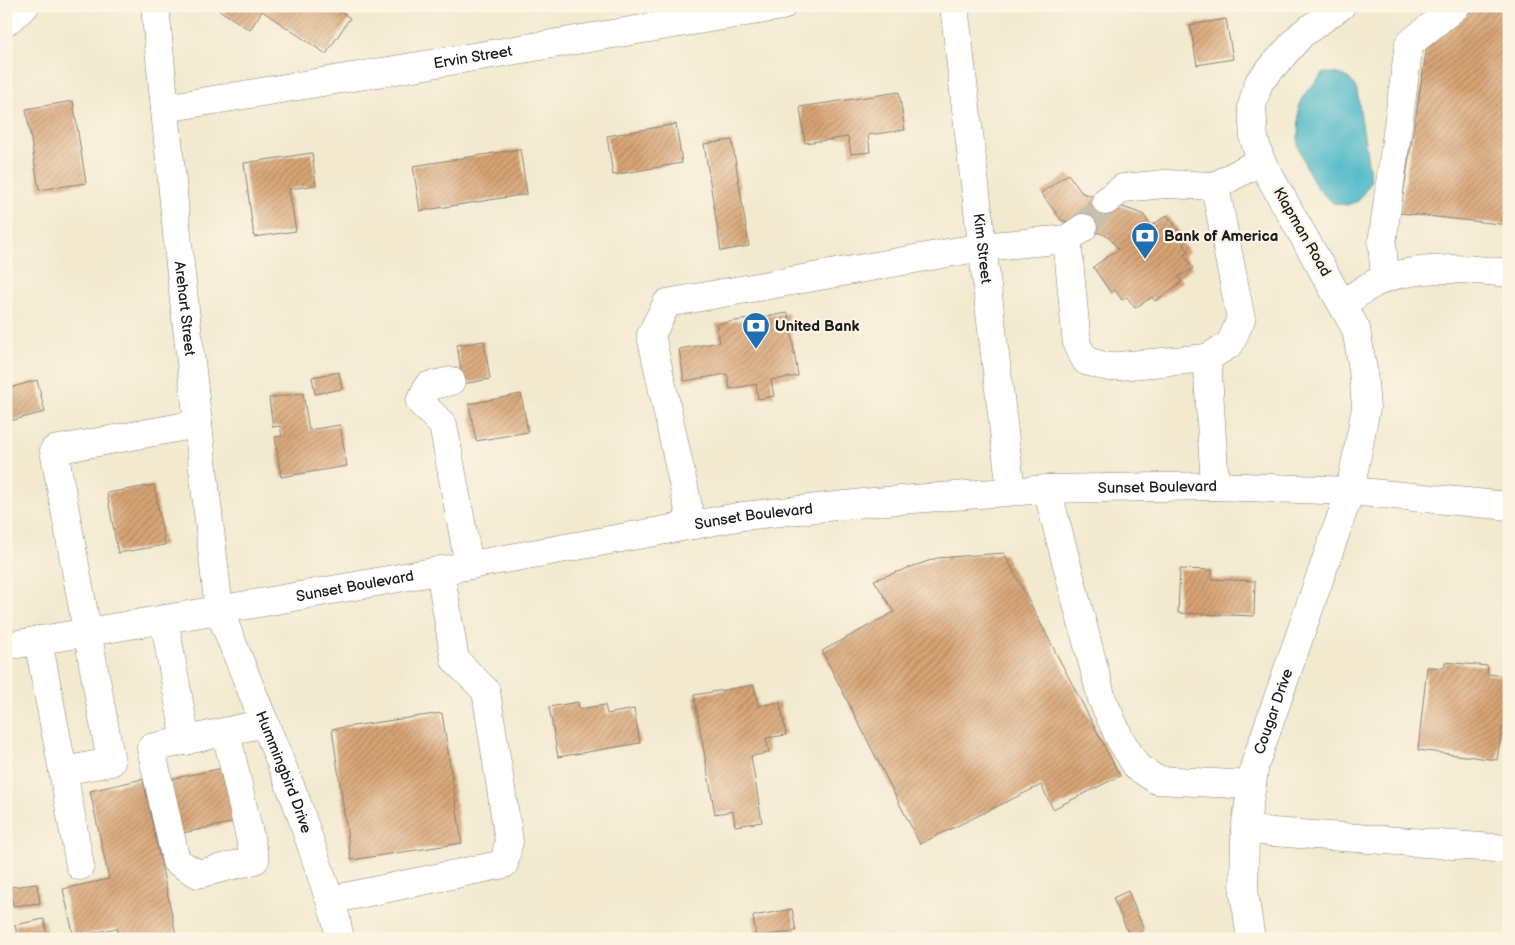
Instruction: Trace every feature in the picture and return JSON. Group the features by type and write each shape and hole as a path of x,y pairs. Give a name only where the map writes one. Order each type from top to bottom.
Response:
{"street":[{"path":"6,22 25,6"},
{"name":"Arehart Street","path":"156,6 180,265 219,610"},
{"name":"Ervin Street","path":"165,108 782,6"},
{"name":"Kim Street","path":"954,6 1011,491"},
{"name":"Klapman Road","path":"1341,6 1302,34 1259,82 1252,106 1254,138 1261,161 1356,328 1363,370 1366,408 1350,491"},
{"path":"1385,278 1382,242 1409,44 1456,6"},
{"path":"1106,201 1123,188 1165,184 1215,186 1261,161"},
{"path":"692,525 651,335 667,303 982,247 1075,233 1077,345 1086,361 1108,366 1207,358 1230,344 1241,319 1215,186"},
{"path":"1343,303 1385,278 1417,270 1470,269 1509,273"},
{"path":"1207,358 1215,486"},
{"path":"451,381 428,386 420,402 443,426 469,565"},
{"path":"63,771 111,762 54,450 198,424"},
{"name":"Sunset Boulevard","path":"6,646 219,610 743,516 873,502 1047,489 1215,486 1350,491 1509,506"},
{"path":"1047,489 1102,699 1120,739 1137,767 1157,780 1252,785"},
{"name":"Cougar Drive","path":"1250,939 1244,893 1246,830 1255,764 1350,491"},
{"path":"330,900 504,864 509,841 486,691 455,660 440,570"},
{"name":"Hummingbird Drive","path":"219,610 298,803 330,900 340,939"},
{"path":"164,619 186,741"},
{"path":"38,640 80,866"},
{"path":"226,732 255,860 198,874 176,861 152,748 265,723"},
{"path":"1246,830 1509,849"}],"water":[{"path":"1324,73 1348,78 1357,91 1371,182 1358,201 1347,205 1333,203 1318,189 1307,169 1298,145 1299,107 1306,92"}],"building":[{"path":"217,6 332,6 350,18 326,54 262,11 250,30 216,8"},
{"path":"1478,6 1509,7 1509,225 1400,213 1427,47"},
{"path":"1226,19 1233,59 1197,65 1190,25"},
{"path":"899,92 905,130 868,135 870,152 851,154 848,137 805,143 800,107"},
{"path":"73,101 86,183 39,190 26,109"},
{"path":"676,124 682,163 613,175 607,136"},
{"path":"732,140 749,246 721,251 704,144"},
{"path":"520,149 527,194 420,211 413,166"},
{"path":"312,153 316,185 289,189 296,231 254,237 244,163"},
{"path":"1068,174 1082,193 1143,214 1151,226 1167,215 1185,239 1182,242 1189,252 1184,255 1193,268 1179,277 1182,282 1155,301 1152,297 1135,308 1127,297 1122,300 1115,290 1111,293 1093,267 1118,249 1108,236 1061,220 1041,193"},
{"path":"788,313 798,376 771,380 774,396 758,399 756,384 730,389 727,374 684,381 679,349 720,342 716,324"},
{"path":"484,341 490,379 463,384 457,345"},
{"path":"339,372 342,389 315,394 312,377"},
{"path":"37,380 45,412 6,422 6,389"},
{"path":"303,393 309,430 340,425 347,466 281,477 275,437 282,436 280,426 273,427 269,398"},
{"path":"521,394 528,432 476,441 469,404"},
{"path":"154,485 165,545 118,553 107,493"},
{"path":"1004,553 1120,776 1053,809 1041,785 920,844 822,651 894,612 874,580 937,558"},
{"path":"1180,569 1212,570 1212,579 1255,581 1254,616 1178,613"},
{"path":"1445,662 1488,666 1487,674 1506,676 1505,694 1509,695 1509,727 1502,727 1497,760 1418,750 1427,667 1444,668"},
{"path":"754,685 758,706 780,702 786,735 766,738 769,753 751,756 762,822 735,826 733,811 715,814 694,695"},
{"path":"578,702 579,709 605,705 607,714 634,709 640,743 558,757 549,707"},
{"path":"442,713 462,843 351,860 332,729"},
{"path":"223,768 235,822 178,834 166,780"},
{"path":"143,779 177,939 119,939 117,928 74,937 63,889 109,879 90,791"},
{"path":"37,884 40,903 13,906 10,887"},
{"path":"1128,891 1144,930 1130,937 1113,898"},
{"path":"792,909 796,931 756,937 753,916"},
{"path":"44,919 47,935 18,939 15,925"}],"tunnel":[{"path":"1083,228 1106,201"}],"place":[{"name":"Bank of America","path":"1145,260"},
{"name":"United Bank","path":"756,350"}]}
